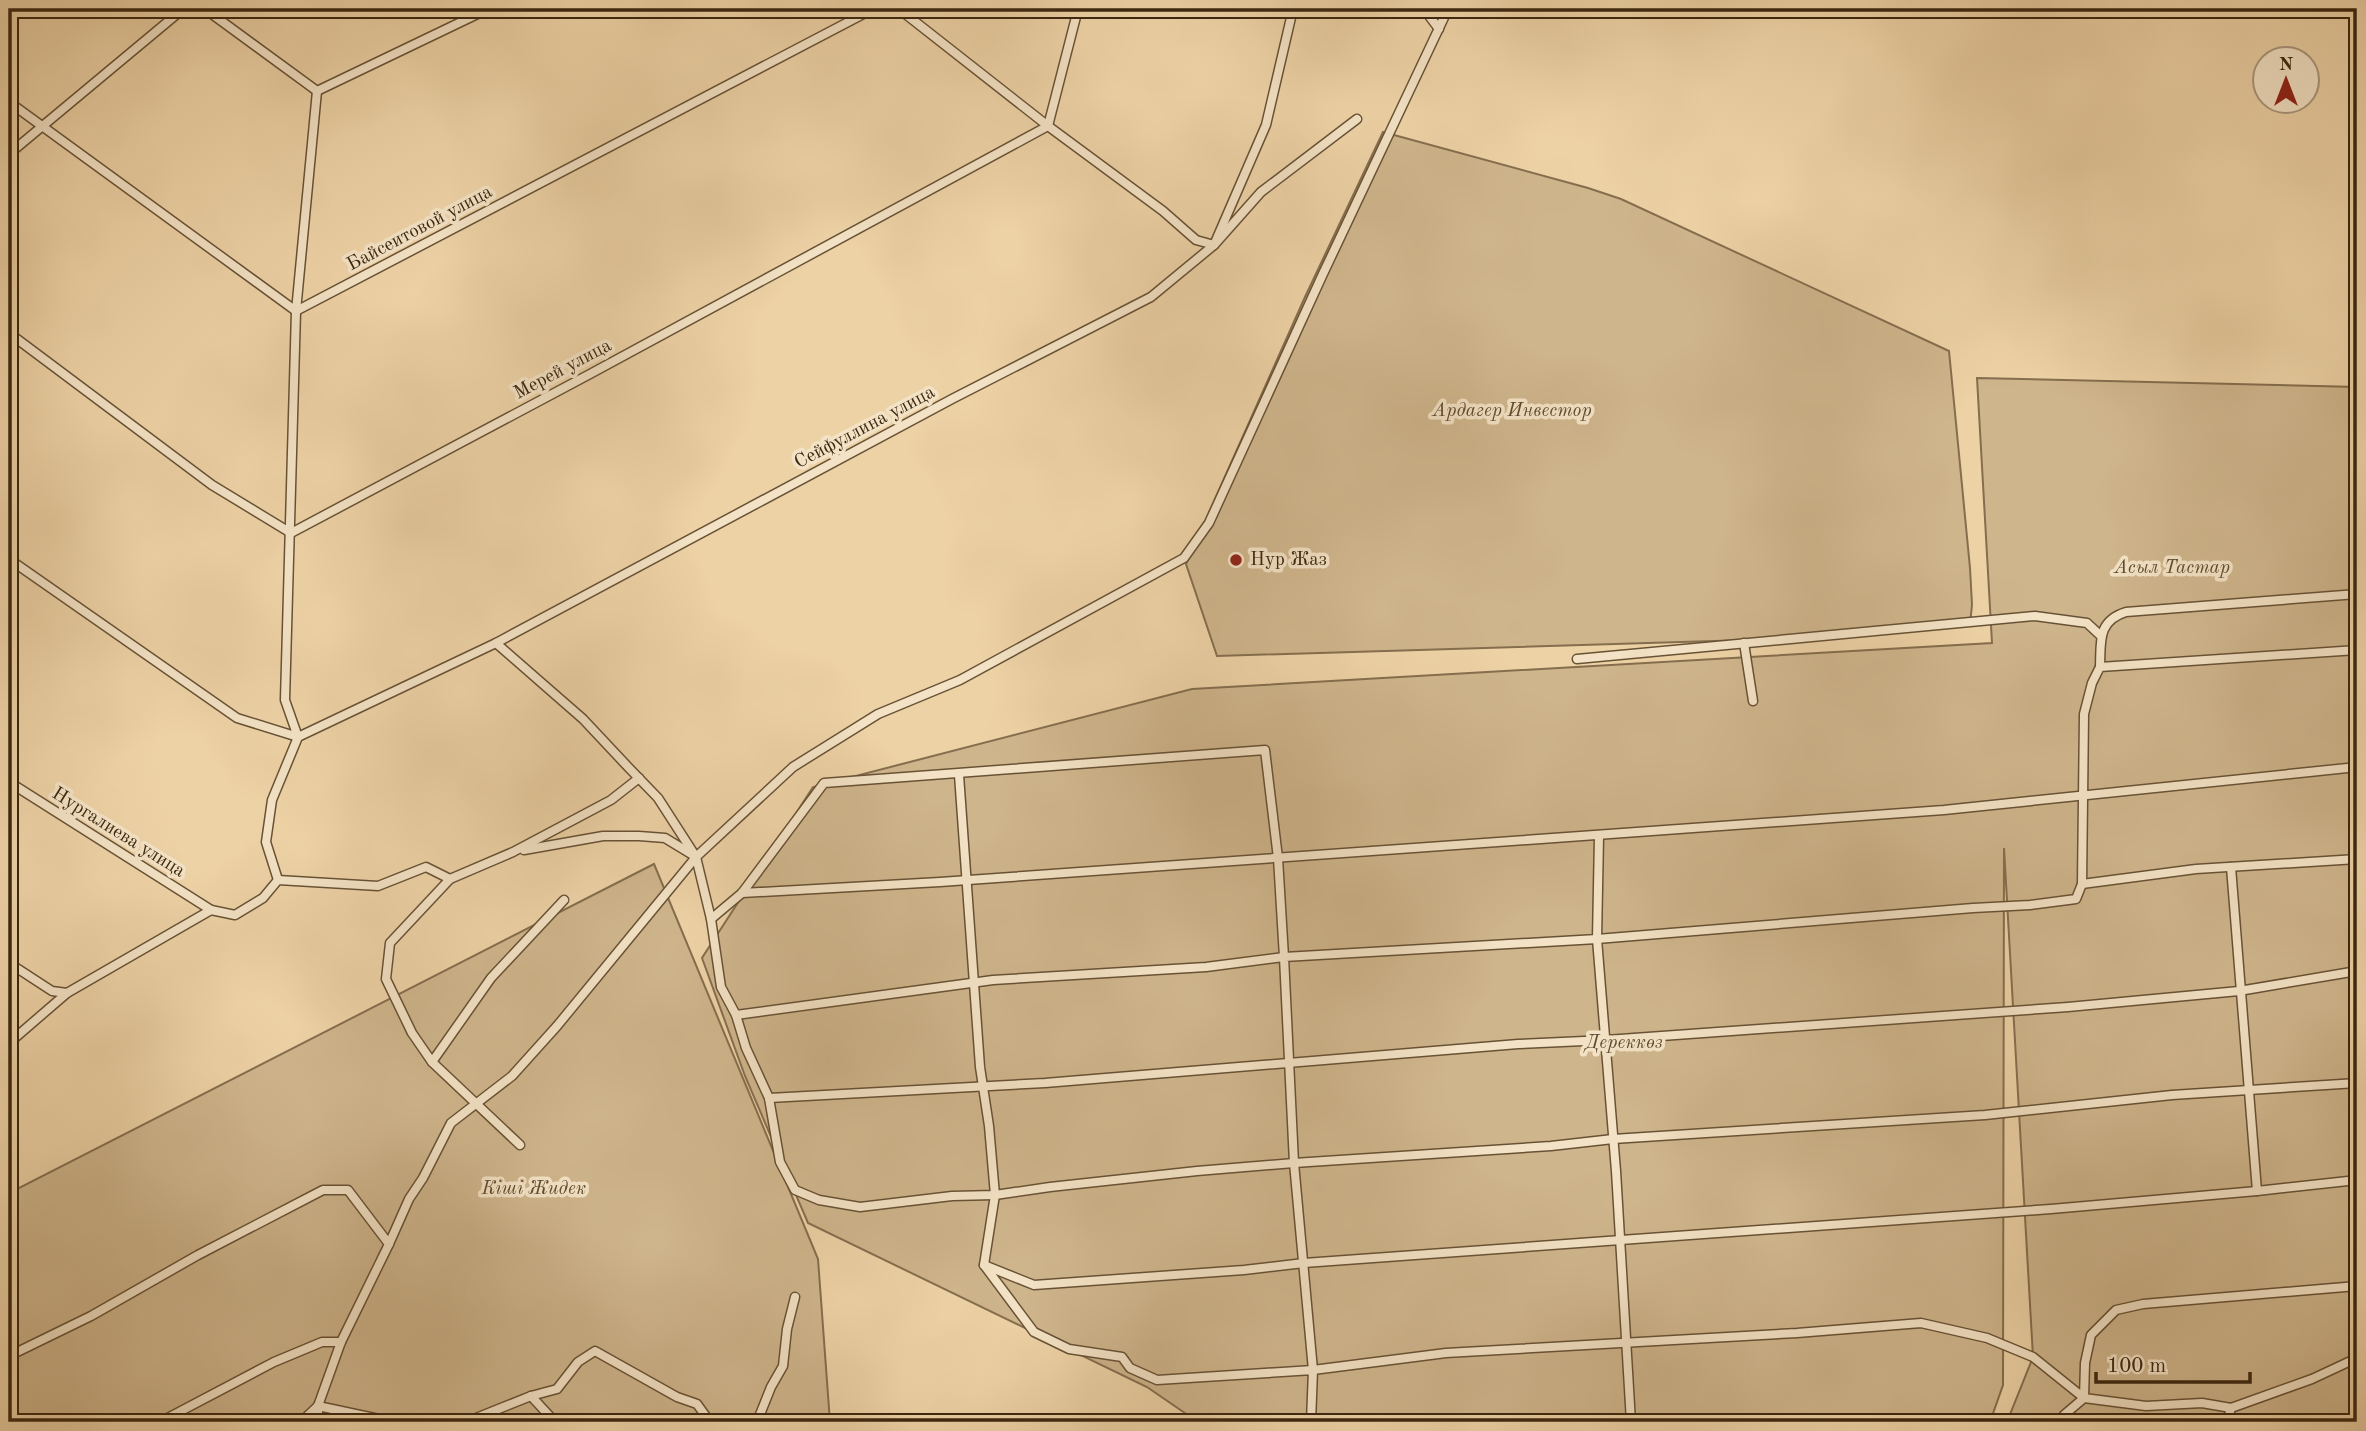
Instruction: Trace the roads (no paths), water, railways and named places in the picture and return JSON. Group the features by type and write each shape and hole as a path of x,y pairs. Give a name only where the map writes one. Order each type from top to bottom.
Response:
{"street":[{"path":"9,154 183,9"},
{"path":"205,9 317,91"},
{"path":"219,18 230,9"},
{"path":"317,91 488,9"},
{"name":"Байсеитовой улица","path":"296,312 873,9"},
{"path":"899,9 1048,126 1163,211 1196,240 1214,245 1261,192 1357,119"},
{"path":"1048,126 1077,9"},
{"name":"Сейфуллина улица","path":"298,737 496,643 952,399 1151,297 1214,245 1266,125 1293,9"},
{"path":"1381,9 1424,9 1439,29"},
{"path":"318,1422 318,1406 341,1342 408,1199 423,1178 451,1122 512,1076 557,1026 696,857 793,767 877,714 960,680 1184,558 1209,523 1448,9"},
{"path":"278,880 266,842 272,800 298,737 285,700 296,312 317,91"},
{"path":"9,102 296,312"},
{"name":"Мерей улица","path":"291,533 1048,126"},
{"path":"9,333 212,485 291,533"},
{"path":"9,559 237,718 298,737"},
{"path":"736,1015 974,983 1206,967 1284,957 1597,939 2031,905 2076,899 2082,884 2084,714 2092,683 2100,667 2101,636 2108,621 2126,612 2357,594"},
{"path":"1577,659 2035,616 2087,623 2101,636"},
{"path":"496,643 583,719 658,798 696,857 711,919 721,987 736,1015 746,1048 769,1098 780,1162 795,1190 819,1200 860,1207 953,1196 995,1195 1184,1172 1551,1146 1613,1139 1985,1115 2172,1095 2357,1083"},
{"path":"1744,643 1753,701"},
{"path":"2100,667 2357,650"},
{"path":"711,919 742,893 824,783 1265,750 1278,858 1294,1163 1313,1370 1311,1422"},
{"path":"742,893 967,880 1944,810 2357,767"},
{"path":"959,775 980,1067 995,1195 984,1265 1034,1332 1069,1349 1122,1357 1130,1368 1157,1380 1313,1370 1446,1353 1797,1333 1921,1323 1987,1338 2033,1357 2084,1398 2146,1406 2202,1403 2231,1408 2312,1379 2357,1357"},
{"path":"520,1145 432,1062 412,1033 387,979 390,943 450,878 513,852 611,800 639,778"},
{"name":"Нургалиева улица","path":"9,782 211,910"},
{"path":"513,852 603,836 639,836 665,838 696,857"},
{"path":"1599,836 1597,939 1631,1422"},
{"path":"2082,884 2196,869 2357,859"},
{"path":"278,880 377,886 426,867 450,878"},
{"path":"2231,867 2257,1192"},
{"path":"9,1042 67,993 211,910 235,915 263,898 278,880"},
{"path":"432,1062 491,978 564,900"},
{"path":"9,963 52,991 67,993"},
{"path":"769,1098 1045,1083 1518,1044 2068,1007 2239,991 2357,971"},
{"path":"984,1265 1034,1285 2051,1209 2257,1192 2357,1180"},
{"path":"9,1356 91,1316 198,1255 323,1191 348,1190 389,1244"},
{"path":"2061,1422 2064,1415 2084,1398 2085,1363 2091,1335 2116,1310 2143,1304 2357,1286"},
{"path":"757,1422 783,1366 787,1329 795,1297"},
{"path":"160,1422 274,1362 322,1342 341,1342"},
{"path":"466,1422 531,1396 557,1389 578,1362 595,1351 677,1397 697,1404 710,1422"},
{"path":"531,1396 555,1422"},
{"path":"300,1422 318,1406"},
{"path":"318,1406 393,1422"},
{"path":"2227,1422 2231,1408"},
{"path":"480,1416 492,1422"},
{"path":"1845,1422 1890,1419 1919,1422"}],"place":[{"name":"Нур Жаз","path":"1236,560"}],"park label":[{"name":"Ардагер Инвестор","path":"1512,411"},
{"name":"Асыл Тастар","path":"2172,568"},
{"name":"Дереккөз","path":"1624,1043"},
{"name":"Кіші Жидек","path":"534,1189"}]}
